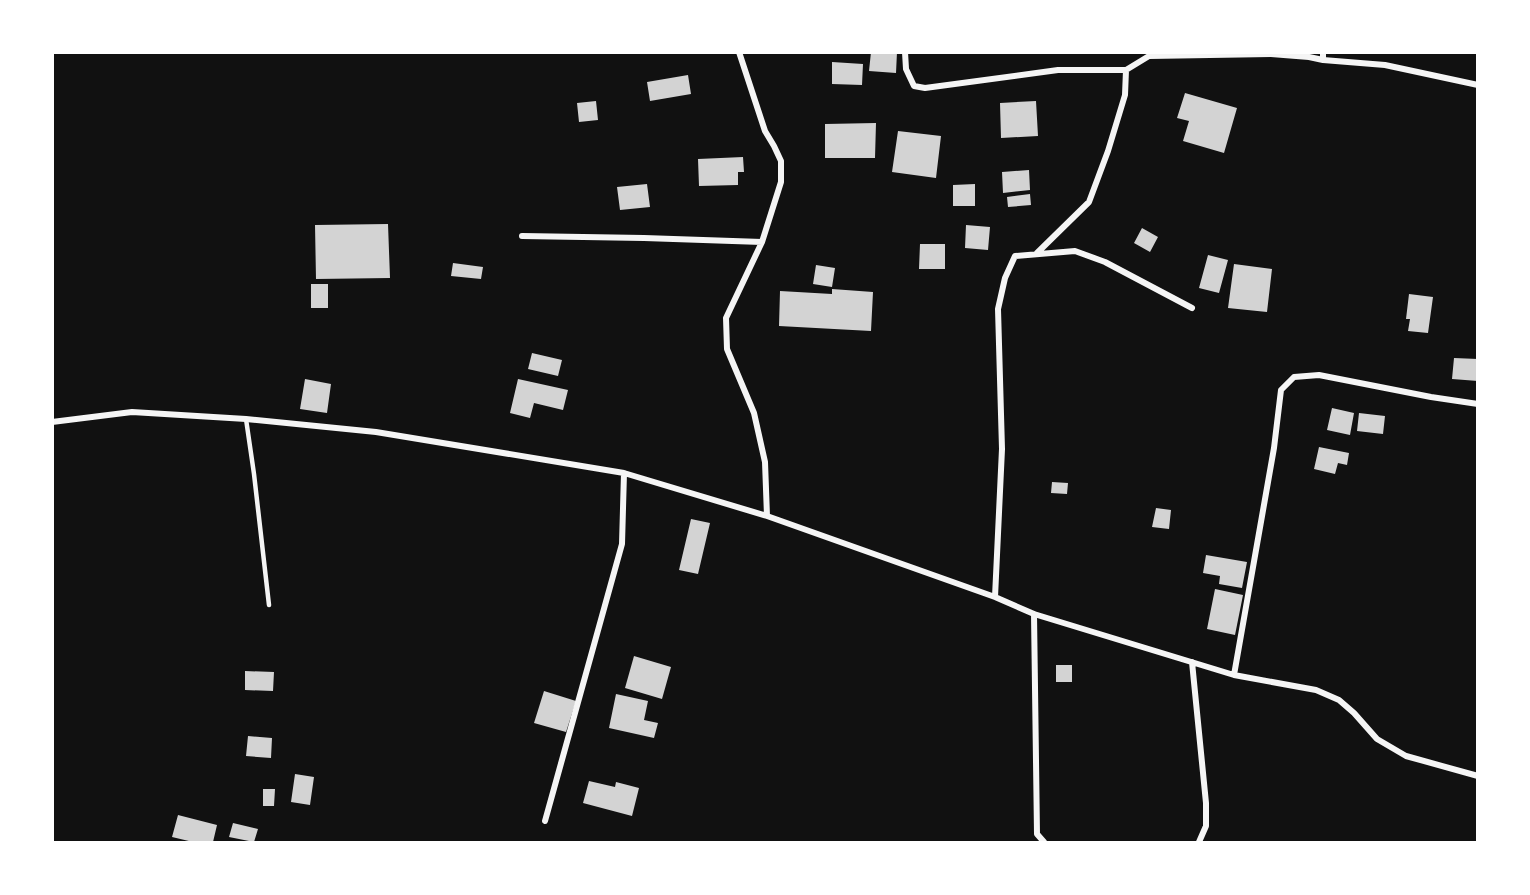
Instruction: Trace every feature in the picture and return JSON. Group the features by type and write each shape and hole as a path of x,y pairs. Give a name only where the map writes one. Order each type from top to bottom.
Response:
{"street":[{"path":"739,52 765,131 781,161 781,182 762,242 726,318 727,349 754,413 765,462 767,516"},
{"path":"906,52 906,69 914,86 925,88 1058,70 1126,70 1149,56 1271,54 1323,56 1385,64 1478,86"},
{"path":"1037,253 1089,202 1125,95 1126,70"},
{"path":"522,236 762,242"},
{"path":"995,597 1002,449 998,309 1005,278 1015,256 1075,251 1105,262 1192,308"},
{"path":"1234,675 1274,448 1281,390 1294,376 1319,375 1478,404"},
{"path":"52,422 132,412 246,419 376,432 624,473 767,516 995,597 1034,614 1234,675 1316,690 1339,700 1377,739 1406,756 1478,776"},
{"path":"545,821 622,544 624,473"},
{"path":"1034,614 1037,834 1044,843"},
{"path":"1192,662 1206,803 1206,826 1199,843"}],"lane":[{"path":"246,419 269,605"}],"building":[{"path":"871,52 897,52 896,73 869,71"},
{"path":"832,62 863,64 862,85 832,84"},
{"path":"688,75 691,94 650,101 647,82"},
{"path":"1185,93 1237,108 1224,153 1183,141 1189,121 1177,118"},
{"path":"596,101 598,120 579,122 577,103"},
{"path":"1036,101 1038,136 1001,138 1000,103"},
{"path":"876,123 875,158 825,158 825,124"},
{"path":"898,131 941,136 936,178 892,172"},
{"path":"743,157 744,172 738,172 738,185 699,186 698,159"},
{"path":"1029,170 1030,190 1003,193 1002,172"},
{"path":"647,184 650,207 620,210 617,187"},
{"path":"975,184 975,206 953,206 953,185"},
{"path":"1030,194 1031,205 1008,207 1007,197"},
{"path":"388,224 390,278 316,279 315,225"},
{"path":"966,225 990,227 988,250 965,248"},
{"path":"1142,228 1158,237 1150,252 1134,243"},
{"path":"920,244 945,244 945,269 919,269"},
{"path":"1208,255 1228,260 1219,293 1199,288"},
{"path":"453,263 483,267 481,279 451,276"},
{"path":"1234,264 1272,269 1267,312 1228,308"},
{"path":"816,265 835,268 832,287 813,284"},
{"path":"311,284 328,284 328,308 311,308"},
{"path":"832,289 873,292 871,331 779,326 780,291 832,294"},
{"path":"1409,294 1433,297 1428,333 1408,331 1410,319 1406,319"},
{"path":"532,353 562,360 558,376 528,369"},
{"path":"1454,358 1478,359 1478,381 1452,379"},
{"path":"305,379 331,384 327,413 300,409"},
{"path":"518,379 568,390 563,410 534,403 530,418 510,413"},
{"path":"1332,408 1354,413 1350,435 1327,430"},
{"path":"1359,413 1385,416 1383,434 1357,431"},
{"path":"1319,447 1349,453 1347,465 1338,463 1335,474 1314,469"},
{"path":"1052,482 1068,483 1067,494 1051,493"},
{"path":"1156,508 1171,510 1169,529 1152,527"},
{"path":"691,519 710,523 698,574 679,570"},
{"path":"1206,555 1247,562 1242,588 1219,584 1220,576 1203,573"},
{"path":"1215,589 1243,595 1235,635 1207,629"},
{"path":"634,656 671,667 662,699 625,688"},
{"path":"1056,665 1072,665 1072,682 1056,682"},
{"path":"245,671 274,672 273,691 245,690"},
{"path":"544,691 576,701 566,732 534,723"},
{"path":"616,694 648,701 644,720 658,723 654,738 609,728"},
{"path":"248,736 272,738 271,758 246,756"},
{"path":"295,774 314,777 310,805 291,802"},
{"path":"589,781 615,787 616,782 639,788 632,816 583,803"},
{"path":"263,789 275,789 274,806 263,806"},
{"path":"178,815 217,825 213,842 193,842 172,837"},
{"path":"233,823 258,829 254,842 229,837"}]}
